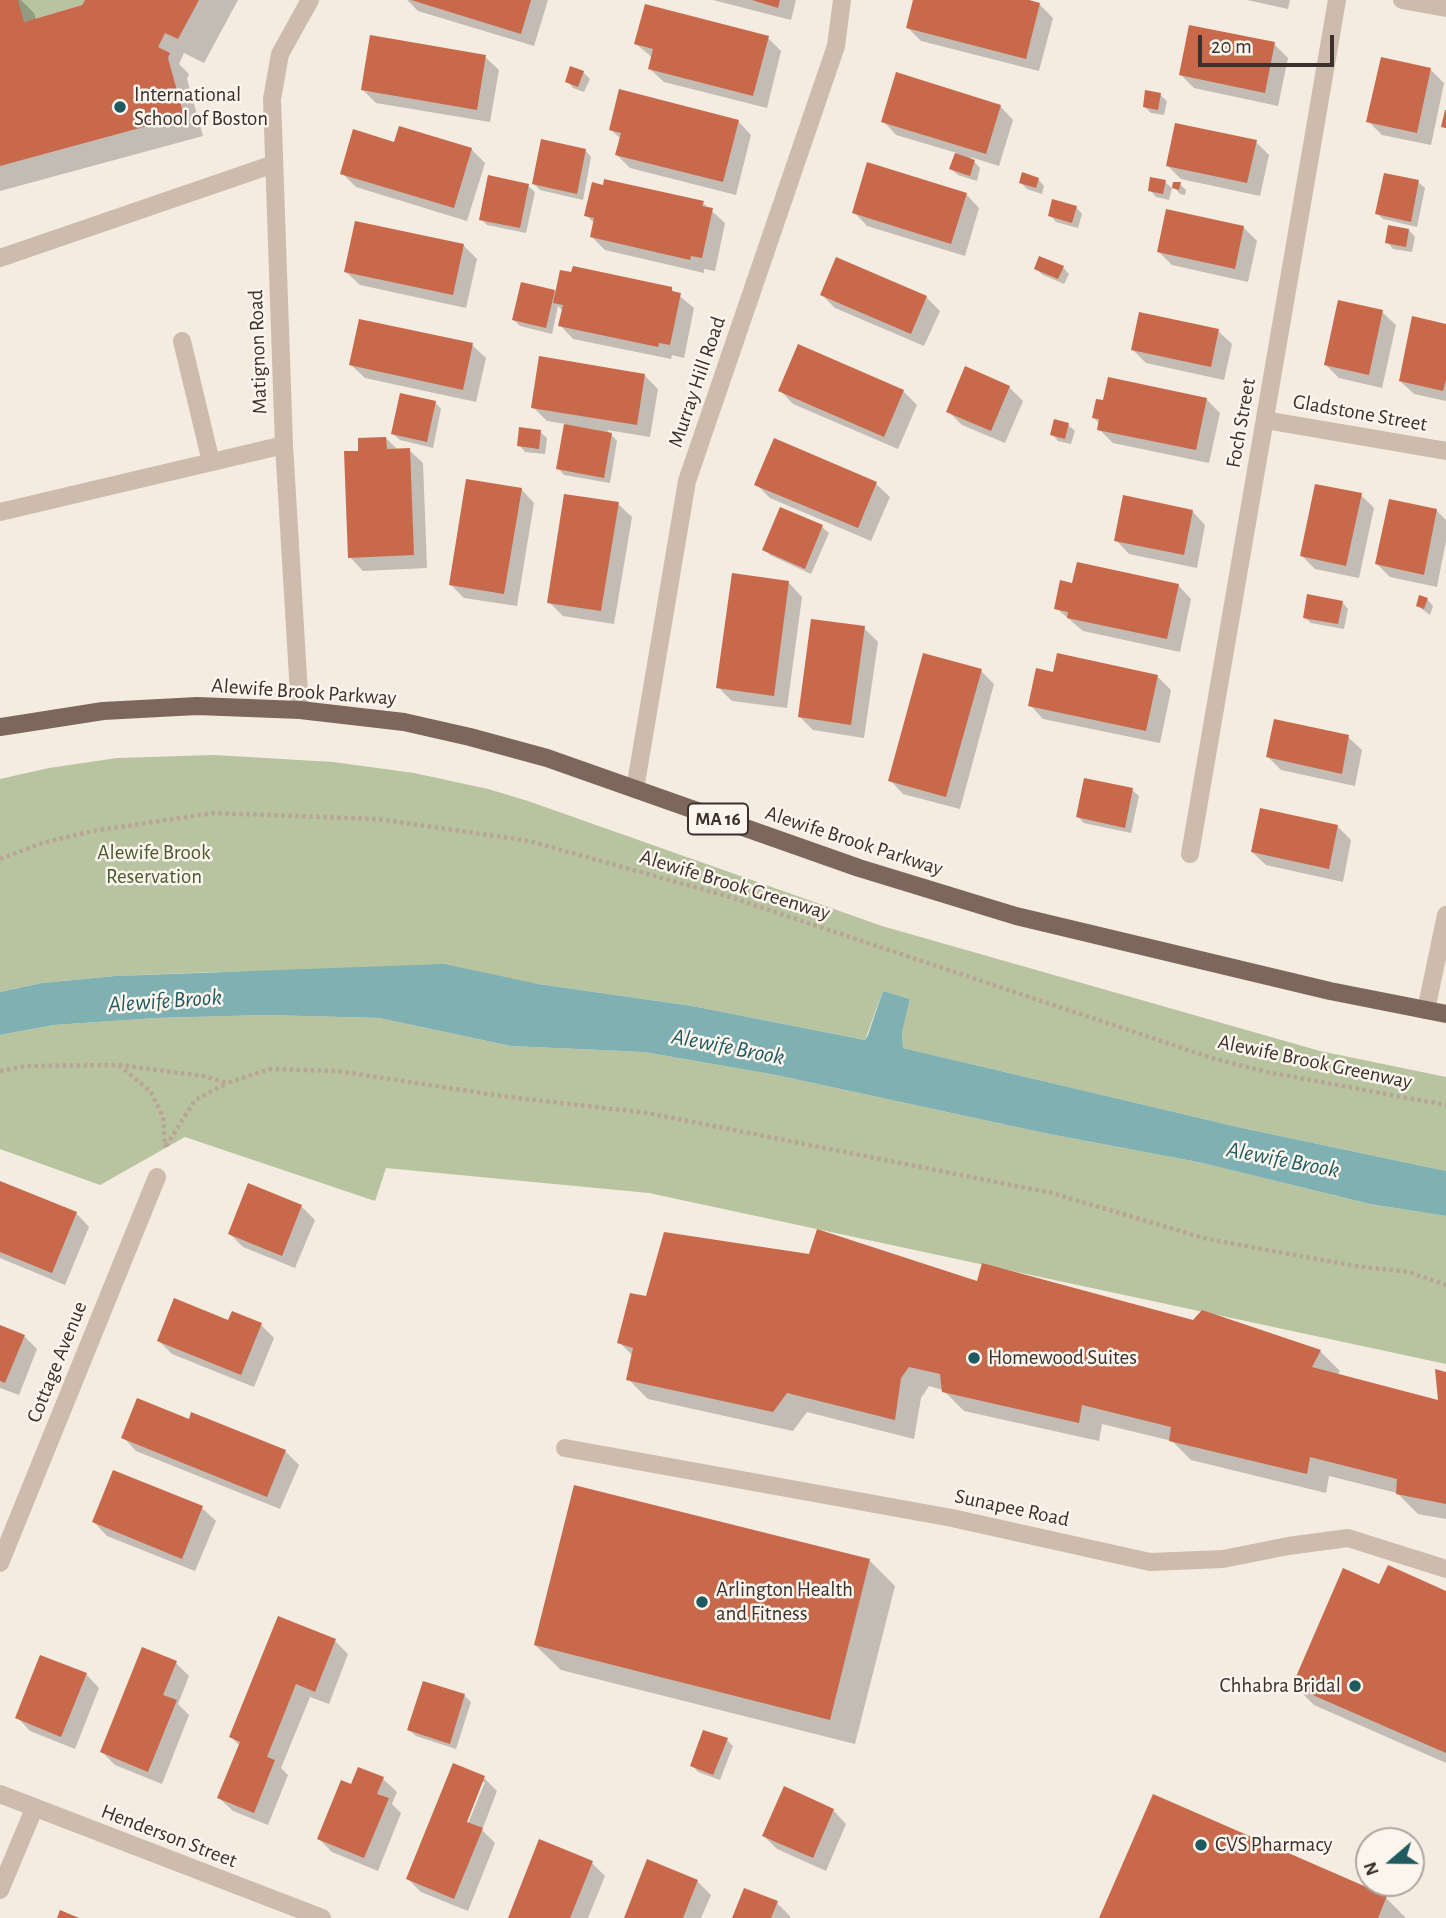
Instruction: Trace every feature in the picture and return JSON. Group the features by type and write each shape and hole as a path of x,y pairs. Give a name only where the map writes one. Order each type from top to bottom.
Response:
{"main road":[{"name":"Alewife Brook Parkway","path":"0,727 74,715 197,706 300,710 404,722 547,758 859,868 1016,916 1187,958 1446,1014"}],"street":[{"name":"Matignon Road","path":"300,710 284,444 272,99 273,82 281,54 310,0"},
{"name":"Murray Hill Road","path":"635,789 687,481 836,46 842,0"},
{"name":"Foch Street","path":"1190,854 1337,0"},
{"path":"1402,0 1446,8"},
{"path":"0,258 274,164"},
{"path":"182,341 211,462"},
{"name":"Gladstone Street","path":"1265,420 1446,451"},
{"path":"0,512 284,444"},
{"path":"1426,1010 1446,915"},
{"name":"Cottage Avenue","path":"0,1563 157,1177"},
{"name":"Sunapee Road","path":"565,1448 952,1518 1150,1562 1223,1559 1348,1538 1446,1569"},
{"name":"Henderson Street","path":"0,1794 321,1918"},
{"path":"0,1890 34,1809"}],"path":[{"name":"Alewife Brook Greenway","path":"0,859 42,842 93,831 213,813 378,819 529,841 727,896 1212,1058 1266,1072 1446,1105"},
{"path":"119,1065 151,1092 163,1117 165,1148"},
{"path":"0,1071 26,1066 119,1065 203,1076 227,1083"},
{"path":"157,1177 165,1148 195,1100 227,1083 270,1069 337,1071 509,1097 648,1113 1052,1193 1208,1239 1355,1266 1409,1272 1446,1285"}],"green space":[{"path":"9,0 85,0 82,5 24,22"},
{"name":"Alewife Brook Reservation","path":"214,755 333,762 414,773 488,789 882,926 1320,1051 1446,1077 1446,1171 1242,1128 903,1048 902,1033 910,999 883,991 865,1040 692,1006 538,984 298,971 214,972 115,976 42,983 0,992 0,779 49,768 117,758"},
{"path":"266,1015 379,1018 511,1046 644,1052 776,1075 1044,1133 1198,1162 1370,1204 1446,1216 1446,1364 649,1193 386,1168 375,1201 185,1137 100,1185 0,1149 0,1035 54,1025 156,1018"}],"water":[{"name":"Alewife Brook","path":"444,964 538,984 692,1006 865,1040 883,991 910,999 902,1033 903,1048 1242,1128 1446,1171 1446,1216 1370,1204 1198,1162 1044,1133 776,1075 644,1052 511,1046 379,1018 266,1015 156,1018 54,1025 0,1035 0,992 42,983 115,976"}],"building":[{"path":"0,0 18,0 24,22 82,5 85,0 199,0 178,39 165,33 158,47 170,53 168,58 184,116 0,166"},
{"path":"411,0 531,0 521,34"},
{"path":"752,0 780,0 778,8"},
{"path":"913,0 1029,0 1040,3 1026,59 906,28"},
{"path":"645,4 769,36 753,96 648,69 653,49 634,44"},
{"path":"1189,25 1275,42 1265,93 1179,75"},
{"path":"370,35 486,55 477,110 361,90"},
{"path":"1381,57 1431,68 1417,133 1366,122"},
{"path":"570,66 584,71 578,87 565,82"},
{"path":"896,72 1001,105 986,154 881,122"},
{"path":"619,89 739,120 723,182 615,155 621,133 609,130"},
{"path":"1145,90 1161,93 1158,110 1143,107"},
{"path":"1446,110 1446,128 1441,127"},
{"path":"1175,123 1257,140 1247,183 1166,166"},
{"path":"399,126 472,148 454,208 340,174 353,129 394,142"},
{"path":"541,139 586,149 577,194 532,184"},
{"path":"955,153 975,160 970,176 949,169"},
{"path":"867,162 967,193 951,244 852,213"},
{"path":"1022,172 1039,178 1036,188 1019,183"},
{"path":"1384,173 1419,180 1411,222 1375,214"},
{"path":"488,175 529,184 520,228 479,220"},
{"path":"1150,177 1166,180 1163,194 1148,191"},
{"path":"604,179 704,201 702,206 713,208 702,258 691,256 690,260 590,237 594,218 584,216 592,182 603,185"},
{"path":"1173,182 1181,182 1179,190 1172,188"},
{"path":"1052,199 1077,206 1072,223 1048,216"},
{"path":"1166,209 1244,226 1235,269 1157,252"},
{"path":"355,221 464,244 453,295 344,272"},
{"path":"1388,225 1409,229 1406,247 1385,243"},
{"path":"1039,256 1064,266 1058,279 1034,269"},
{"path":"836,257 927,296 911,334 820,295"},
{"path":"573,266 672,287 672,291 681,293 670,345 659,343 658,347 558,326 563,305 553,303 560,270 571,272"},
{"path":"521,282 555,290 546,328 512,320"},
{"path":"1338,300 1383,310 1369,375 1324,365"},
{"path":"1139,312 1219,329 1211,367 1131,350"},
{"path":"1412,316 1446,324 1446,380 1443,391 1399,381"},
{"path":"359,319 473,343 463,390 349,365"},
{"path":"798,344 904,390 884,437 778,391"},
{"path":"539,356 645,374 637,425 531,408"},
{"path":"965,366 1010,386 991,431 946,412"},
{"path":"1108,377 1207,398 1196,450 1097,430 1099,419 1092,418 1096,399 1103,400"},
{"path":"400,393 436,401 427,442 391,434"},
{"path":"1054,419 1069,423 1065,439 1050,435"},
{"path":"564,424 612,433 604,478 556,469"},
{"path":"519,427 541,430 539,449 517,446"},
{"path":"386,437 387,449 410,448 414,555 348,558 344,451 358,451 358,438"},
{"path":"774,438 877,482 858,528 754,485"},
{"path":"466,479 522,488 504,594 449,585"},
{"path":"1315,484 1362,493 1346,566 1300,556"},
{"path":"564,494 619,502 601,611 547,603"},
{"path":"1123,495 1193,510 1184,555 1114,541"},
{"path":"1389,499 1437,509 1424,575 1375,564"},
{"path":"780,507 823,525 805,569 762,550"},
{"path":"1077,562 1179,584 1167,639 1067,618 1068,612 1054,609 1060,580 1072,583"},
{"path":"732,573 789,581 774,696 716,688"},
{"path":"1307,594 1343,601 1338,624 1303,618"},
{"path":"1419,595 1428,598 1424,609 1416,606"},
{"path":"811,619 865,626 851,725 798,717"},
{"path":"923,653 982,669 946,797 888,781"},
{"path":"1057,653 1158,675 1146,731 1028,706 1036,668 1053,672"},
{"path":"1274,719 1349,735 1342,774 1266,757"},
{"path":"1084,778 1133,788 1125,828 1076,817"},
{"path":"1260,808 1338,825 1329,869 1251,852"},
{"path":"0,1181 77,1212 52,1273 0,1252"},
{"path":"248,1183 302,1205 282,1256 228,1234"},
{"name":"Homewood Suites","path":"817,1229 977,1281 982,1263 1193,1320 1202,1310 1321,1350 1312,1367 1438,1400 1435,1369 1446,1372 1446,1504 1396,1494 1397,1479 1310,1457 1307,1474 1169,1441 1171,1427 1082,1405 1079,1423 942,1392 940,1374 909,1367 901,1378 895,1420 787,1393 773,1412 626,1380 633,1348 617,1343 630,1293 646,1296 664,1232 809,1254"},
{"path":"174,1298 228,1320 232,1311 262,1323 241,1375 157,1341"},
{"path":"0,1325 25,1335 5,1383 0,1381"},
{"path":"137,1398 189,1419 191,1412 286,1450 267,1497 121,1438"},
{"path":"113,1470 203,1506 182,1559 92,1522"},
{"name":"Arlington Health and Fitness","path":"574,1485 870,1559 830,1720 534,1645"},
{"path":"1388,1565 1446,1591 1446,1753 1292,1686 1343,1568 1379,1584"},
{"path":"278,1616 336,1639 315,1692 296,1684 267,1757 275,1760 254,1813 217,1798 240,1742 229,1737"},
{"path":"142,1647 177,1661 163,1695 177,1700 148,1772 100,1752"},
{"path":"40,1655 87,1673 61,1737 15,1718"},
{"path":"423,1681 465,1694 450,1744 407,1730"},
{"path":"703,1730 728,1738 713,1775 690,1766"},
{"path":"453,1763 485,1776 467,1822 483,1828 454,1899 406,1879"},
{"path":"358,1767 384,1777 377,1794 389,1798 364,1858 317,1839 341,1780 351,1784"},
{"path":"784,1786 834,1809 813,1858 762,1836"},
{"name":"CVS Pharmacy","path":"1153,1794 1355,1882 1355,1897 1387,1897 1378,1918 1099,1918"},
{"path":"539,1839 593,1861 570,1918 508,1918"},
{"path":"647,1859 698,1880 683,1918 624,1918"},
{"path":"744,1888 778,1901 771,1918 732,1918"},
{"path":"60,1910 79,1918 57,1918"}],"place":[{"name":"International School of Boston","path":"120,107"},
{"name":"Homewood Suites","path":"974,1358"},
{"name":"Arlington Health and Fitness","path":"702,1602"},
{"name":"Chhabra Bridal","path":"1355,1686"},
{"name":"CVS Pharmacy","path":"1201,1845"}]}
